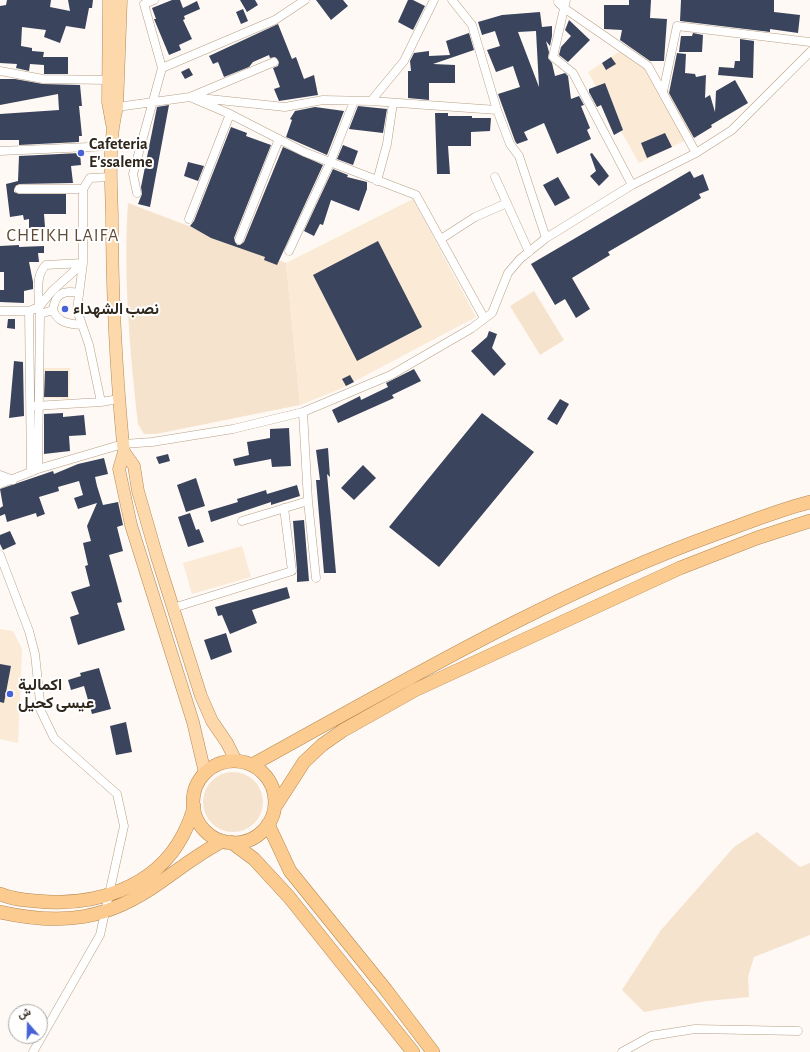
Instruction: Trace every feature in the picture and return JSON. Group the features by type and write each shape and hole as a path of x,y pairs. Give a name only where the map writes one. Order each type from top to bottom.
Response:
{"highway":[{"path":"252,765 336,718 529,615 663,553 810,502"},
{"path":"0,912 64,920 84,918 105,912 134,900 199,854 227,842 240,842 256,836 268,824 274,807 304,762 322,745 342,731 415,690 680,568 757,538 810,521"},
{"path":"0,894 12,898 54,903 76,902 109,895 135,884 166,861 178,845 192,815 195,792 205,773 219,764 236,761 252,765 262,772 273,790 274,807"},
{"path":"194,806 198,821 203,828 215,838 227,842 254,859 289,897 414,1052"},
{"path":"268,824 290,871 386,990 433,1052"}],"main road":[{"path":"109,0 108,108 113,125"},
{"path":"121,0 117,108 113,125 111,146 112,269 115,355 124,448 119,469 131,525 193,722 205,773"},
{"path":"124,448 134,466 141,501 201,696 212,722 227,743 236,761"}],"street":[{"path":"137,193 133,174 151,102 162,68 144,4 154,0"},
{"path":"162,68 275,20 305,0"},
{"path":"371,101 404,60 434,0"},
{"path":"452,0 472,25 497,110 510,144 519,156 546,238"},
{"path":"632,185 573,73 553,57 563,3 648,66 696,153"},
{"path":"663,92 677,26 810,42"},
{"path":"0,484 35,470 124,448 233,429 303,412 391,375 472,328 492,313 508,273 529,252 546,238 632,185 696,153 732,130 810,52"},
{"path":"190,97 274,62"},
{"path":"0,71 43,79 108,80"},
{"path":"117,108 190,97 285,107 323,100 371,101 497,110"},
{"path":"190,97 230,114 330,163 416,195 484,318"},
{"path":"289,251 330,163 354,101"},
{"path":"378,181 387,144 393,103"},
{"path":"189,219 230,114"},
{"path":"239,240 279,139"},
{"path":"0,151 111,146"},
{"path":"101,402 89,345 77,310 83,263 83,189 90,178 111,177"},
{"path":"495,177 529,252"},
{"path":"19,189 83,189"},
{"path":"441,239 475,217 507,203"},
{"path":"34,406 39,310 39,274 41,269 46,265 83,263"},
{"path":"39,310 52,291 83,263"},
{"path":"78,293 68,291 59,295 54,302 53,310 56,318 62,322 82,325"},
{"path":"30,310 35,470"},
{"path":"0,311 53,310"},
{"path":"34,406 101,402 119,399"},
{"path":"303,412 308,501 316,578"},
{"path":"0,475 13,480"},
{"path":"242,521 308,501"},
{"path":"173,608 292,571 284,508"},
{"path":"0,555 31,638 35,654 41,712 54,738 117,794 124,826 100,935 33,1052"},
{"path":"622,1052 651,1036 695,1029 798,1031"}],"shaded area":[{"path":"625,48 648,65 672,94 694,136 639,163 588,72"},
{"path":"413,199 476,317 340,389 300,405 286,263"},
{"path":"128,203 286,263 300,405 156,434 144,434 138,424 128,314 126,258"},
{"path":"534,291 564,340 540,355 510,306"},
{"path":"43,368 70,368 69,399 42,398"},
{"path":"242,546 251,577 192,594 183,563"},
{"name":"اكمالية عيسى كحيل","path":"0,629 13,631 22,649 18,743 0,739"},
{"path":"227,772 239,772 250,777 258,785 263,796 261,814 250,827 239,832 227,832 216,827 208,819 203,808 203,796 208,785 216,777"},
{"path":"757,832 800,867 810,863 810,935 754,957 748,977 749,997 707,1001 644,1012 622,990 661,930 734,847"}],"building":[{"path":"7,0 51,0 50,7 70,11 68,0 93,0 92,8 89,8 85,29 66,26 60,43 44,37 46,30 22,27 21,46 32,48 32,51 44,52 43,57 68,57 68,74 44,74 44,65 30,64 29,71 16,68 17,64 0,63 0,6 6,5"},
{"path":"172,0 180,0 183,8 197,1 200,9 184,16 185,19 183,20 192,39 179,45 181,50 169,55 154,19 156,19 152,8"},
{"path":"240,0 255,0 258,5 247,12"},
{"path":"316,0 343,0 348,6 331,20"},
{"path":"408,0 413,0 425,6 413,30 398,22"},
{"path":"629,0 651,0 650,18 667,19 664,61 650,61 620,40 622,30 604,29 604,5 629,5"},
{"path":"681,0 774,0 774,12 800,15 798,33 770,29 770,32 680,21"},
{"path":"243,9 248,21 241,24 236,12"},
{"path":"540,12 542,27 552,26 550,46 546,41 549,52 548,58 552,63 555,76 565,73 568,76 571,99 579,96 584,105 581,106 590,128 587,130 591,139 557,154 544,123 524,132 528,140 517,144 498,94 520,87 513,66 496,72 487,50 500,46 495,31 482,35 478,22 502,15","holes":["536,31 539,87 518,32"]},
{"path":"569,20 590,40 568,62 559,55 561,47 571,36 565,30"},
{"path":"278,24 292,59 296,57 304,79 314,75 318,95 279,101 274,89 280,87 273,68 278,66 279,62 275,57 270,58 269,55 253,62 249,67 224,77 218,62 213,64 209,56"},
{"path":"469,33 474,50 433,64 455,65 455,83 429,83 429,100 408,98 408,71 411,71 410,61 414,53 429,51 429,56 450,55 446,41"},
{"path":"693,33 703,35 702,52 679,52 681,36 692,36"},
{"path":"740,39 754,41 753,78 718,75 719,67 734,68 735,61 740,61"},
{"path":"677,53 686,54 685,73 695,74 696,77 706,75 705,98 710,95 715,112 716,91 735,80 748,103 711,125 712,127 694,138 669,93"},
{"path":"611,57 616,64 606,70 602,63"},
{"path":"189,68 193,75 185,79 181,72"},
{"path":"0,79 15,79 43,84 80,85 82,106 79,106 82,136 79,136 79,142 19,145 19,140 0,140 0,114 59,110 58,94 0,105"},
{"path":"605,83 623,130 614,135 601,105 597,107 589,92 589,89"},
{"path":"169,105 150,207 138,204 142,194 141,187 157,107"},
{"path":"358,106 387,109 383,133 349,129"},
{"path":"315,107 344,111 327,155 286,137 292,120 290,119 295,111"},
{"path":"435,113 448,113 448,116 491,118 490,131 471,132 471,146 448,146 450,174 437,174"},
{"path":"231,127 247,133 246,136 271,145 234,238 237,245 244,242 283,147 323,165 277,265 264,260 265,257 211,238 190,226 194,221"},
{"path":"665,133 672,147 647,158 641,143"},
{"path":"343,145 358,151 353,165 337,159"},
{"path":"80,153 81,165 71,166 73,183 19,184 14,189 14,192 19,194 66,194 66,214 44,214 45,227 29,228 29,219 24,220 23,215 10,217 6,184 18,181 19,156"},
{"path":"592,153 609,176 599,186 590,176 596,171 590,154"},
{"path":"188,162 204,166 198,181 184,176"},
{"path":"333,169 348,175 347,177 367,182 367,189 359,211 331,200 323,225 320,224 314,236 304,231"},
{"path":"690,171 694,178 703,174 709,190 699,194 701,198 608,252 610,255 572,278 590,309 576,318 565,299 555,305 531,264"},
{"path":"558,177 570,198 555,206 543,185"},
{"path":"378,241 422,327 357,361 313,275"},
{"path":"19,245 19,247 44,246 44,253 38,253 39,262 29,262 33,289 24,291 24,303 0,302 0,290 4,290 4,272 0,272 0,246"},
{"path":"8,319 15,319 15,329 7,328"},
{"path":"489,331 497,334 492,348 506,364 494,376 471,351 487,337"},
{"path":"14,361 23,362 24,416 9,418"},
{"path":"414,369 421,381 392,395 394,398 338,423 332,410 360,396 361,400 388,387 386,383"},
{"path":"45,371 68,371 68,397 44,397"},
{"path":"350,375 354,382 346,386 342,379"},
{"path":"560,399 569,404 557,425 547,419"},
{"path":"63,413 63,417 84,415 86,435 69,436 70,451 44,454 44,414"},
{"path":"482,413 534,452 439,567 389,527"},
{"path":"289,428 291,466 272,467 271,459 235,466 233,459 249,455 247,442 270,438 270,429"},
{"path":"328,448 330,477 327,474 336,573 324,573 316,480 320,480 316,450"},
{"path":"168,454 170,461 159,464 156,457"},
{"path":"104,458 108,474 95,477 103,505 118,502 123,525 117,527 123,551 109,555 122,602 117,603 125,630 78,645 70,617 79,614 71,592 90,586 85,566 88,565 83,543 91,541 87,526 97,503 78,509 74,498 83,495 79,481 58,487 59,491 39,497 45,514 37,517 36,513 7,522 5,514 0,516 0,508 3,506 0,489 53,471 54,474 78,464"},
{"path":"363,465 376,478 354,500 341,488"},
{"path":"196,478 205,506 186,512 177,485"},
{"path":"297,485 300,496 271,505 271,502 211,522 208,511 238,502 237,499 266,490 267,494"},
{"path":"190,513 196,530 199,529 204,542 188,547 178,517"},
{"path":"304,520 309,581 297,582 293,521"},
{"path":"10,531 16,544 3,550 0,544 0,535"},
{"path":"287,587 290,598 252,610 257,623 230,634 222,615 218,616 215,607"},
{"path":"226,633 232,652 211,660 204,640"},
{"path":"0,664 11,666 4,703 0,702"},
{"path":"99,668 111,709 92,714 84,686 71,690 68,680 81,676 80,673"},
{"path":"126,722 132,752 116,755 110,726"}],"place":[{"name":"Cafeteria E'ssaleme","path":"81,153"},
{"name":"نصب الشهداء","path":"65,309"},
{"name":"اكمالية عيسى كحيل","path":"10,694"}],"district":[{"name":"CHEIKH LAIFA","path":"63,236"}]}
